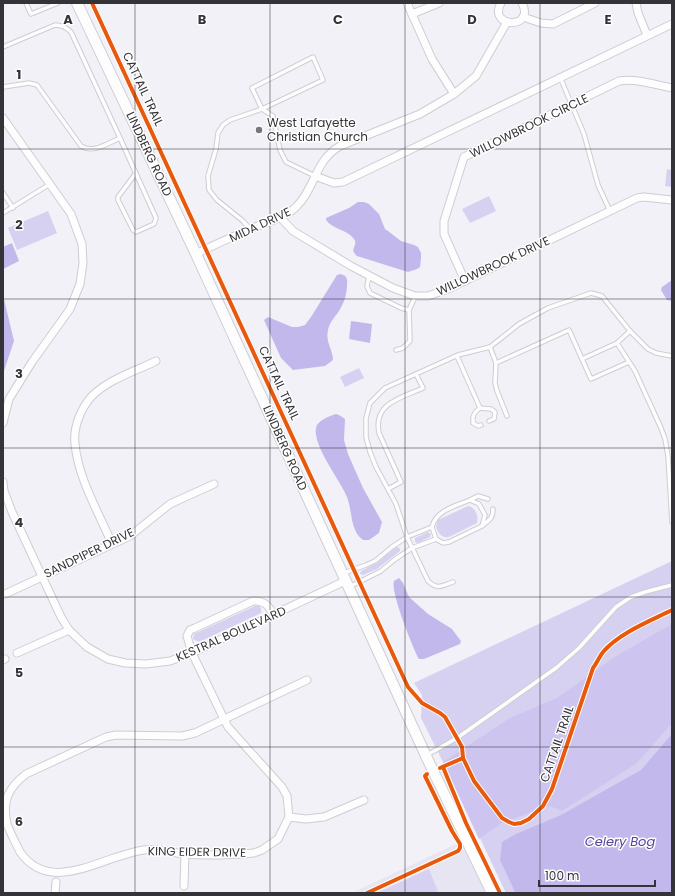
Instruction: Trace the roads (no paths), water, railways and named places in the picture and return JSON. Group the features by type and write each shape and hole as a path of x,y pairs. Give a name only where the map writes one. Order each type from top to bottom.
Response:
{"main road":[{"name":"LINDBERG ROAD","path":"77,3 196,254 426,756 492,893"}],"street":[{"path":"407,3 432,59 454,94"},
{"path":"412,14 438,3"},
{"path":"498,4 501,17 507,22 517,22 523,17 524,8 522,3"},
{"path":"523,17 541,23 553,24 595,3"},
{"path":"636,3 638,13 647,35"},
{"name":"MIDA DRIVE","path":"196,254 280,217 294,209 301,202 324,159 333,149 420,114 454,94 476,76 507,22"},
{"path":"315,176 334,182 343,182 672,24"},
{"name":"WILLOWBROOK CIRCLE","path":"465,281 444,234 443,227 464,157 619,81 627,80 672,88"},
{"path":"3,118 72,214 82,244 83,263 80,284 70,310 32,362 9,399 3,423"},
{"name":"WILLOWBROOK DRIVE","path":"280,217 293,231 393,288 415,296 428,296 448,289 637,198 644,197 672,200"},
{"path":"112,544 81,474 74,443 76,425 85,406 93,396 111,383 156,361"},
{"name":"KESTRAL BOULEVARD","path":"3,482 4,491 12,512 69,630 87,647 108,659 125,663 146,664 170,661 192,653 345,581"},
{"name":"SANDPIPER DRIVE","path":"3,595 130,536 170,504 214,484"},
{"path":"274,615 268,604 261,601 253,601 190,630 188,636 192,653 224,719 228,727 282,787 287,796 289,817 306,819 324,817 364,800"},
{"path":"17,652 69,630"},
{"path":"55,893 54,880 41,876 30,868 8,827 4,807 6,788 26,774 106,737 116,735 182,736 195,733 307,680"},
{"name":"KING EIDER DRIVE","path":"74,878 138,851 154,850 185,854 254,853 262,850 278,839 289,817"},
{"path":"184,886 185,854"}],"lane":[{"path":"26,3 31,14 58,3"},
{"path":"3,47 51,26 59,25 67,28 71,32 136,173 156,218 154,224 136,232 132,230 118,200 118,197 136,173"},
{"path":"250,230 244,221 217,200 209,190 208,176 216,149 218,133 223,124 230,120 262,109 323,80 313,57 252,88 262,109 273,116 280,150 286,162 315,176"},
{"path":"560,78 584,134 598,185 610,211"},
{"path":"3,87 29,83 37,85 81,146 86,149 94,148 120,138"},
{"path":"3,213 51,184"},
{"path":"3,193 12,208"},
{"path":"369,275 367,286 370,293 409,310"},
{"path":"453,582 439,587 433,586 428,581 412,548 400,513 376,467 370,452 366,437 366,418 370,403 385,388 457,356 490,347 519,324 548,308 591,293 602,296 630,331 648,349 656,353 672,356"},
{"path":"396,350 403,348 410,341 409,310 415,296"},
{"path":"496,363 568,330 592,379 629,362"},
{"path":"582,358 618,343 630,331"},
{"path":"618,343 635,371 661,428 670,470 672,522"},
{"path":"490,347 496,363 496,391 507,416"},
{"path":"457,356 480,408"},
{"path":"388,489 401,482 379,433 377,425 378,415 390,404 423,388 416,374"},
{"path":"481,425 478,426 473,423 472,417 476,410 480,408 491,409 495,412 494,419 489,421"},
{"path":"488,499 478,496 441,513 434,519 432,527 436,539 443,543 449,542 482,526 492,519 493,509"},
{"path":"470,500 479,504 485,515 482,526"},
{"path":"345,581 407,537 432,527"},
{"path":"345,581 381,571 412,548 436,539"},
{"path":"426,756 457,738 556,668 579,648 616,607 631,597 672,585"}],"water":[{"path":"358,202 369,204 379,214 385,229 401,241 418,247 421,253 420,267 408,272 354,254 354,239 348,233 332,226 326,218 349,208"},
{"path":"12,243 19,261 3,269 3,247"},
{"path":"340,274 346,277 347,288 342,305 331,322 327,334 333,360 325,366 293,370 281,358 264,320 268,317 292,327 305,325 337,275"},
{"path":"672,280 672,301 667,300 661,290 662,287"},
{"path":"3,295 14,341 3,374"},
{"path":"351,321 372,324 370,343 349,339"},
{"path":"336,414 345,419 344,440 348,454 363,488 382,522 379,533 369,540 363,540 355,531 346,495 317,441 317,425 323,419"},
{"path":"399,578 403,583 409,597 428,614 452,629 461,641 460,644 424,659 419,659 407,632 395,596 394,581"},
{"name":"Celery Bog","path":"672,734 672,893 516,893 500,860 502,842 516,834 561,815 641,770"}],"place":[{"name":"West Lafayette Christian Church","path":"259,130"}]}
